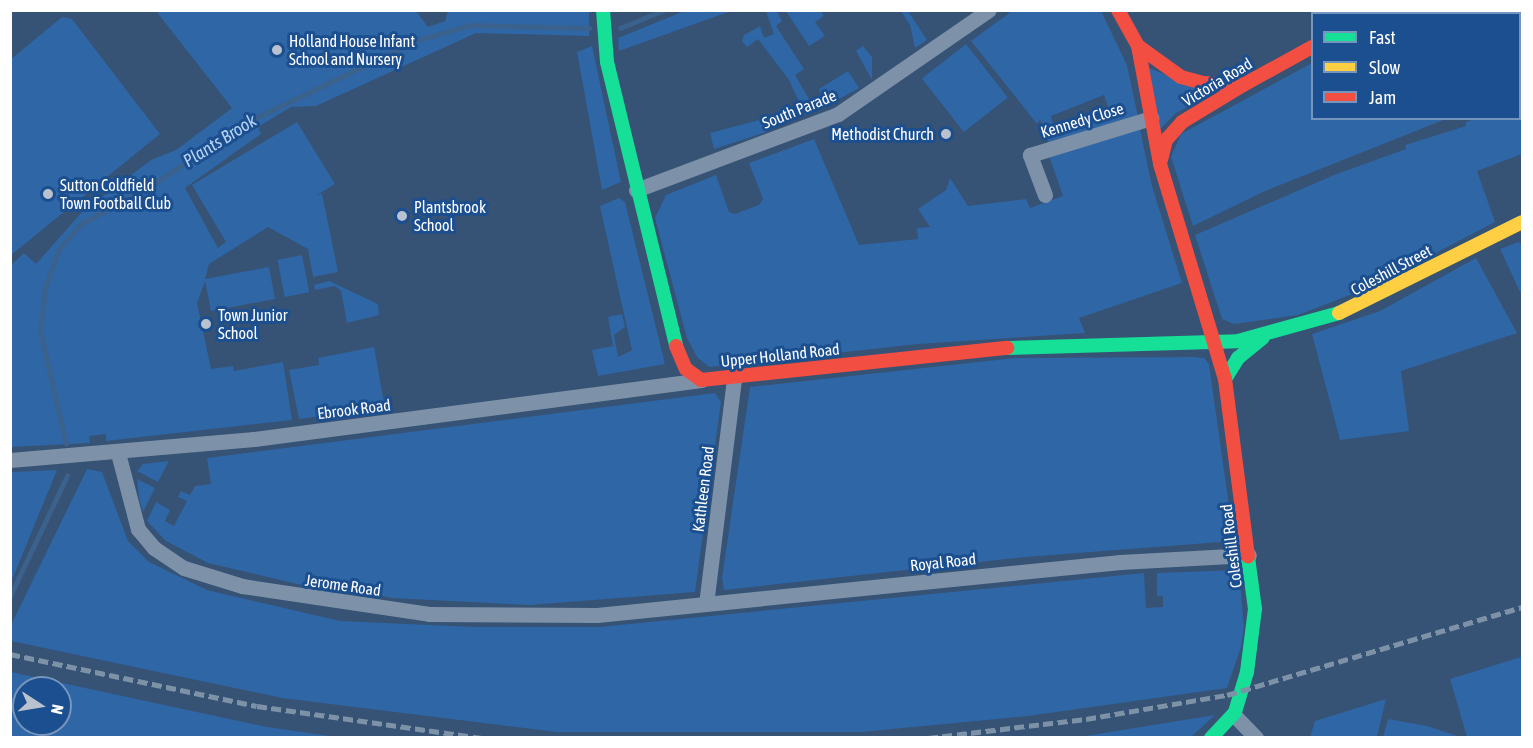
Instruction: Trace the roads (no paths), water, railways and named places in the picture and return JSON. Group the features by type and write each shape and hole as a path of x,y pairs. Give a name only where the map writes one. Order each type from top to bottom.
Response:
{"street":[{"name":"Upper Holland Road","path":"603,10 607,62 670,333 686,369 701,380 995,348 1214,342"},
{"name":"South Parade","path":"636,190 838,114 989,10"},
{"path":"1118,10 1138,46 1160,164 1214,342"},
{"path":"1138,46 1181,77 1204,83 1243,85"},
{"name":"Victoria Road","path":"1160,164 1166,140 1173,130 1243,85 1311,47"},
{"name":"Kennedy Close","path":"1045,195 1030,155 1151,118"},
{"name":"Coleshill Street","path":"1214,342 1269,334 1351,310 1522,222"},
{"name":"Coleshill Street","path":"1225,379 1238,358 1269,334"},
{"name":"Coleshill Road","path":"1211,738 1233,715 1252,640 1255,609 1225,379 1214,342"},
{"name":"Kathleen Road","path":"706,604 734,378"},
{"name":"Ebrook Road","path":"10,460 118,453 392,422 701,380"},
{"name":"Jerome Road","path":"118,453 133,520 142,536 184,568 213,578 326,602 429,614 523,617 640,610"},
{"name":"Royal Road","path":"640,610 1120,562 1249,555"},
{"path":"1233,715 1256,738"}],"waterway":[{"name":"Plants Brook","path":"620,28 664,10"},
{"name":"Plants Brook","path":"66,444 40,331 45,288 59,249 81,224 152,185 243,124 418,40 471,25 589,28"},
{"name":"Plants Brook","path":"10,596 67,476"}],"railway":[{"path":"928,738 1086,719 1227,695 1522,607"},
{"path":"10,654 257,706 482,738"}],"place":[{"name":"Holland House Infant School and Nursery","path":"277,50"},
{"name":"Methodist Church","path":"946,134"},
{"name":"Sutton Coldfield Town Football Club","path":"48,194"},
{"name":"Plantsbrook School","path":"402,216"},
{"name":"Town Junior School","path":"206,324"}]}
